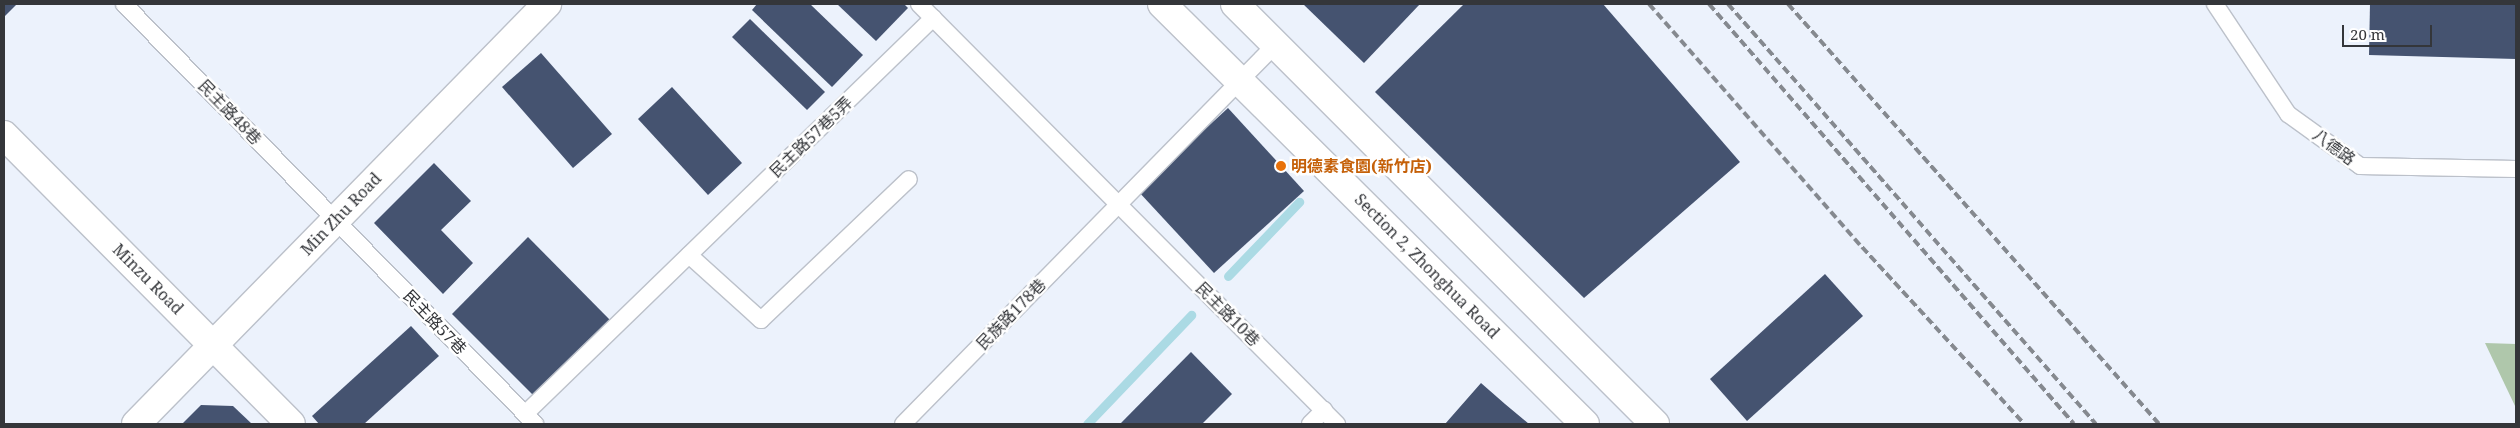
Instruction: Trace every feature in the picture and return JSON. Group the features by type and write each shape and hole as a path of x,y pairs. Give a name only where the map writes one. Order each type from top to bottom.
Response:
{"street":[{"name":"Min Zhu Road","path":"136,424 547,4"},
{"name":"Section 2, Zhonghua Road","path":"1162,4 1585,424"},
{"path":"1236,4 1655,424"},
{"name":"Minzu Road","path":"4,135 291,424"}],"lane":[{"path":"919,4 1119,204"},
{"name":"八德路","path":"2215,4 2288,114 2360,166 2516,169"},
{"name":"民主路48巷","path":"127,5 336,220"},
{"name":"民主路57巷5弄","path":"530,419 689,255 933,18"},
{"name":"民族路178巷","path":"903,424 1276,44"},
{"path":"689,255 761,320 909,180"},
{"name":"民主路10巷","path":"1119,204 1337,424"},
{"name":"民主路57巷","path":"336,220 530,419"},
{"path":"1310,424 1324,410"}],"green space":[{"path":"2485,343 2516,344 2516,408"}],"building":[{"path":"4,4 17,4 4,17"},
{"path":"757,4 810,4 863,55 832,87 752,10"},
{"path":"837,4 904,4 908,8 876,41"},
{"path":"1303,4 1420,4 1364,63"},
{"path":"1464,4 1603,4 1740,162 1584,298 1375,92"},
{"path":"2370,4 2516,4 2516,59 2369,55"},
{"path":"750,19 825,92 807,110 732,37"},
{"path":"541,53 612,134 573,168 502,87"},
{"path":"672,87 742,163 708,195 638,119"},
{"path":"1228,108 1304,191 1214,273 1138,191"},
{"path":"434,163 471,201 441,230 473,263 443,294 374,223"},
{"path":"528,237 610,320 534,396 452,314"},
{"path":"1825,274 1863,316 1747,421 1710,379"},
{"path":"411,326 439,356 364,424 319,424 312,416"},
{"path":"1191,352 1232,394 1202,424 1120,424"},
{"path":"1481,383 1505,404 1529,424 1445,424"},
{"path":"201,405 233,406 252,424 182,424"}],"waterway":[{"path":"1228,276 1299,202"},
{"path":"1087,424 1191,315"}],"railway":[{"path":"1649,4 1862,247 2024,424"},
{"path":"1709,4 2074,424"},
{"path":"1728,4 2096,424"},
{"path":"1788,4 2159,424"}],"place":[{"name":"明德素食園(新竹店)","path":"1281,166"}]}
